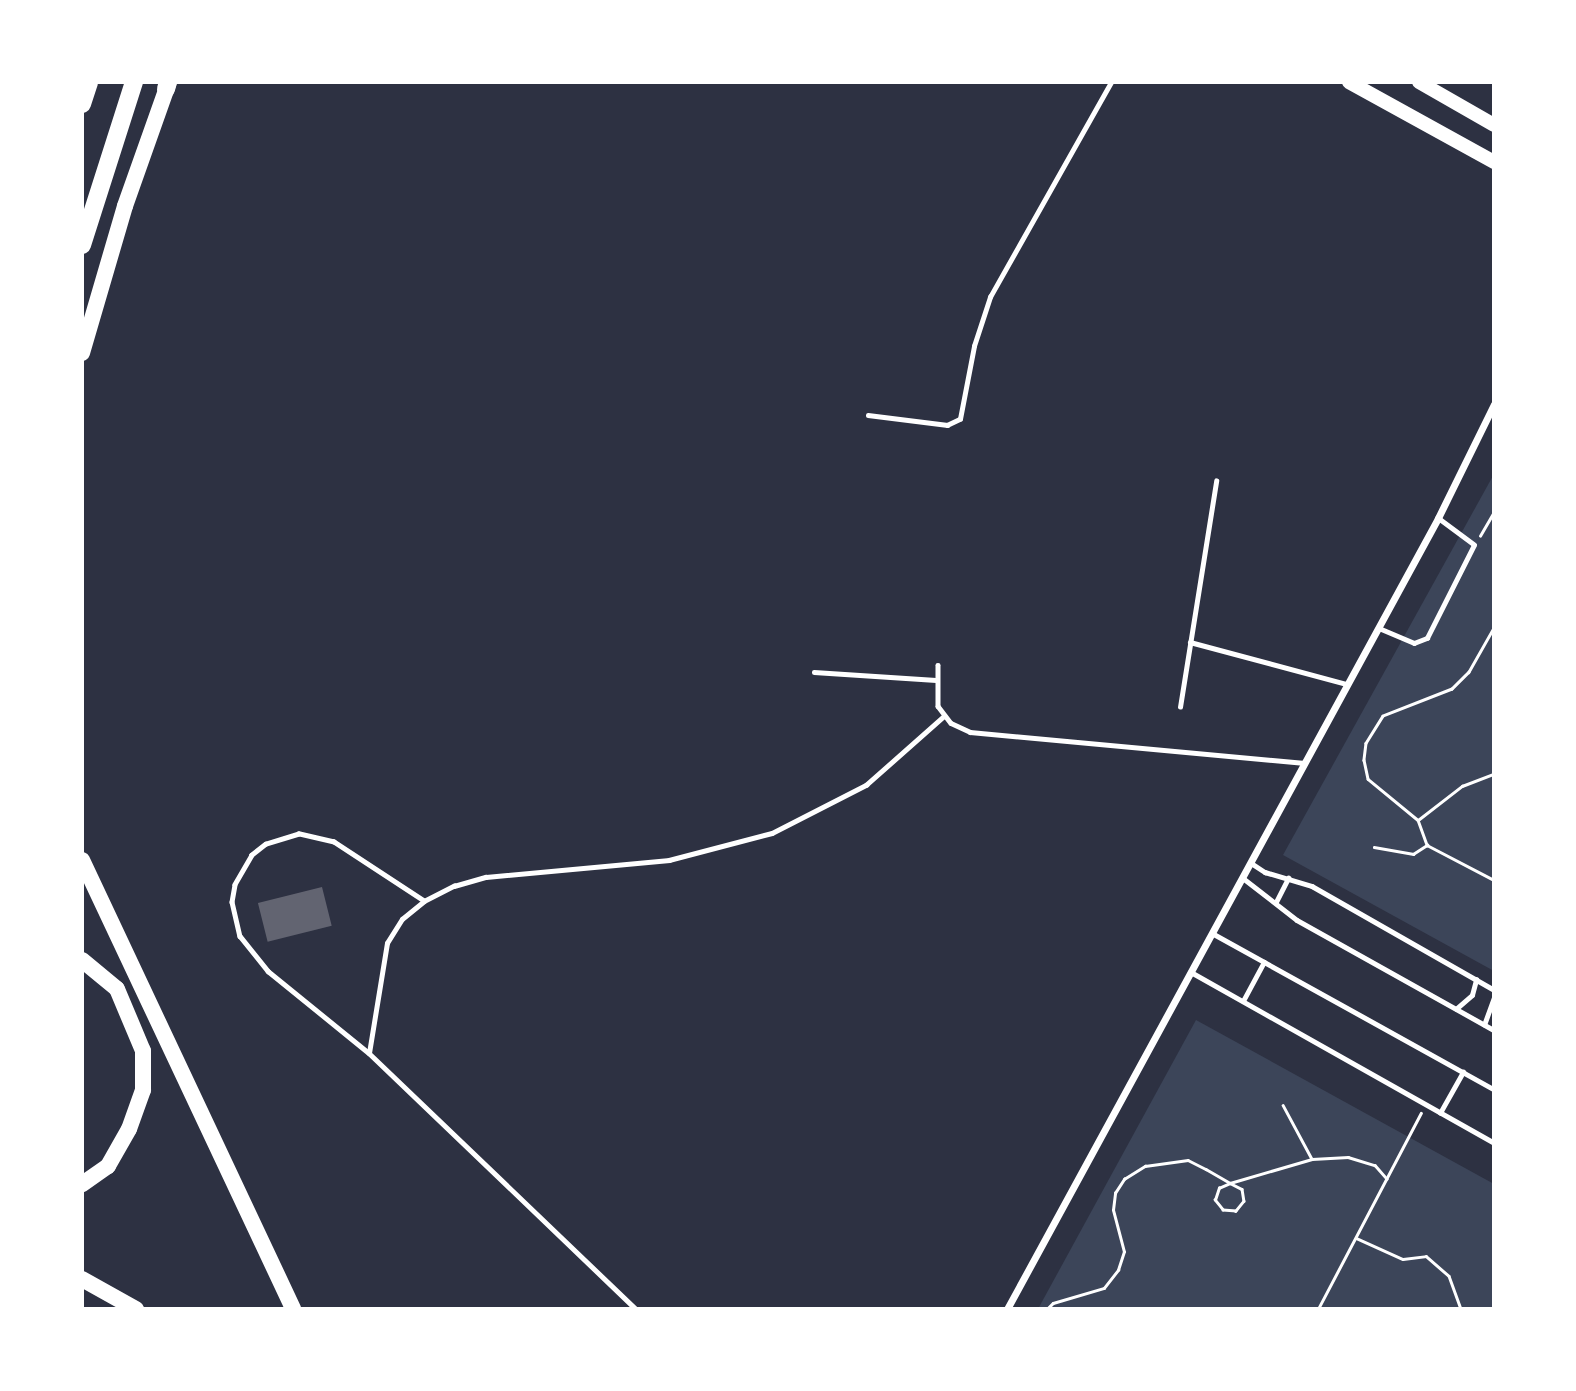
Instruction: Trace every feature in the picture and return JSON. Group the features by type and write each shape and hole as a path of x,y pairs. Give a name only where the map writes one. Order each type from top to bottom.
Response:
{"highway":[{"path":"82,104 89,82"},
{"path":"82,245 134,82"}],"main road":[{"path":"1349,82 1494,162"},
{"path":"1419,82 1494,125"},
{"path":"82,353 125,206 167,84"},
{"path":"82,860 293,1309"},
{"path":"82,960 117,989 144,1051 143,1090 129,1129 108,1166 82,1184"},
{"path":"82,1279 135,1309"}],"street":[{"path":"1006,1309 1306,763 1438,518 1494,404"}],"lane":[{"path":"868,415 947,425 960,419 976,336 990,297 1111,82"},
{"path":"1180,707 1216,481"},
{"path":"1378,628 1414,643 1427,638 1474,545 1438,518"},
{"path":"1190,642 1348,684"},
{"path":"938,665 935,695 944,716 970,732 1306,763"},
{"path":"814,672 936,680"},
{"path":"369,1053 387,943 402,919 424,901 454,886 486,877 669,860 772,833 866,785 944,716"},
{"path":"424,901 334,842 317,836 291,836 266,844 252,855 235,885 234,920 253,954 369,1053 636,1309"},
{"path":"1251,863 1265,872 1312,886 1494,990"},
{"path":"1276,902 1289,877"},
{"path":"1243,878 1297,920 1494,1030"},
{"path":"1212,933 1494,1089"},
{"path":"1243,1001 1264,962"},
{"path":"1191,972 1494,1143"},
{"path":"1456,1009 1472,995 1476,980"},
{"path":"1484,1025 1494,998"},
{"path":"1440,1113 1463,1072"}],"path":[{"path":"1474,545 1494,512"},
{"path":"1494,628 1469,672 1452,689 1383,716 1366,743 1368,779 1418,820 1427,845 1494,880"},
{"path":"1418,820 1462,786 1494,774"},
{"path":"1374,846 1413,854 1427,845"},
{"path":"1283,1105 1312,1158"},
{"path":"1318,1309 1426,1105"},
{"path":"1047,1309 1053,1303 1104,1288 1118,1269 1124,1252 1113,1210 1115,1193 1124,1179 1145,1166 1188,1160 1230,1183 1241,1189 1244,1201 1236,1211 1223,1210 1216,1200 1219,1188 1230,1183 1312,1158 1348,1157 1375,1165 1387,1179"},
{"path":"1356,1238 1403,1259 1426,1256 1449,1276 1461,1309"}],"shaded area":[{"path":"1494,474 1494,971 1283,855"},
{"path":"1196,1020 1494,1184 1494,1309 1038,1309"}],"building":[{"path":"322,887 332,926 268,942 258,903"}]}
